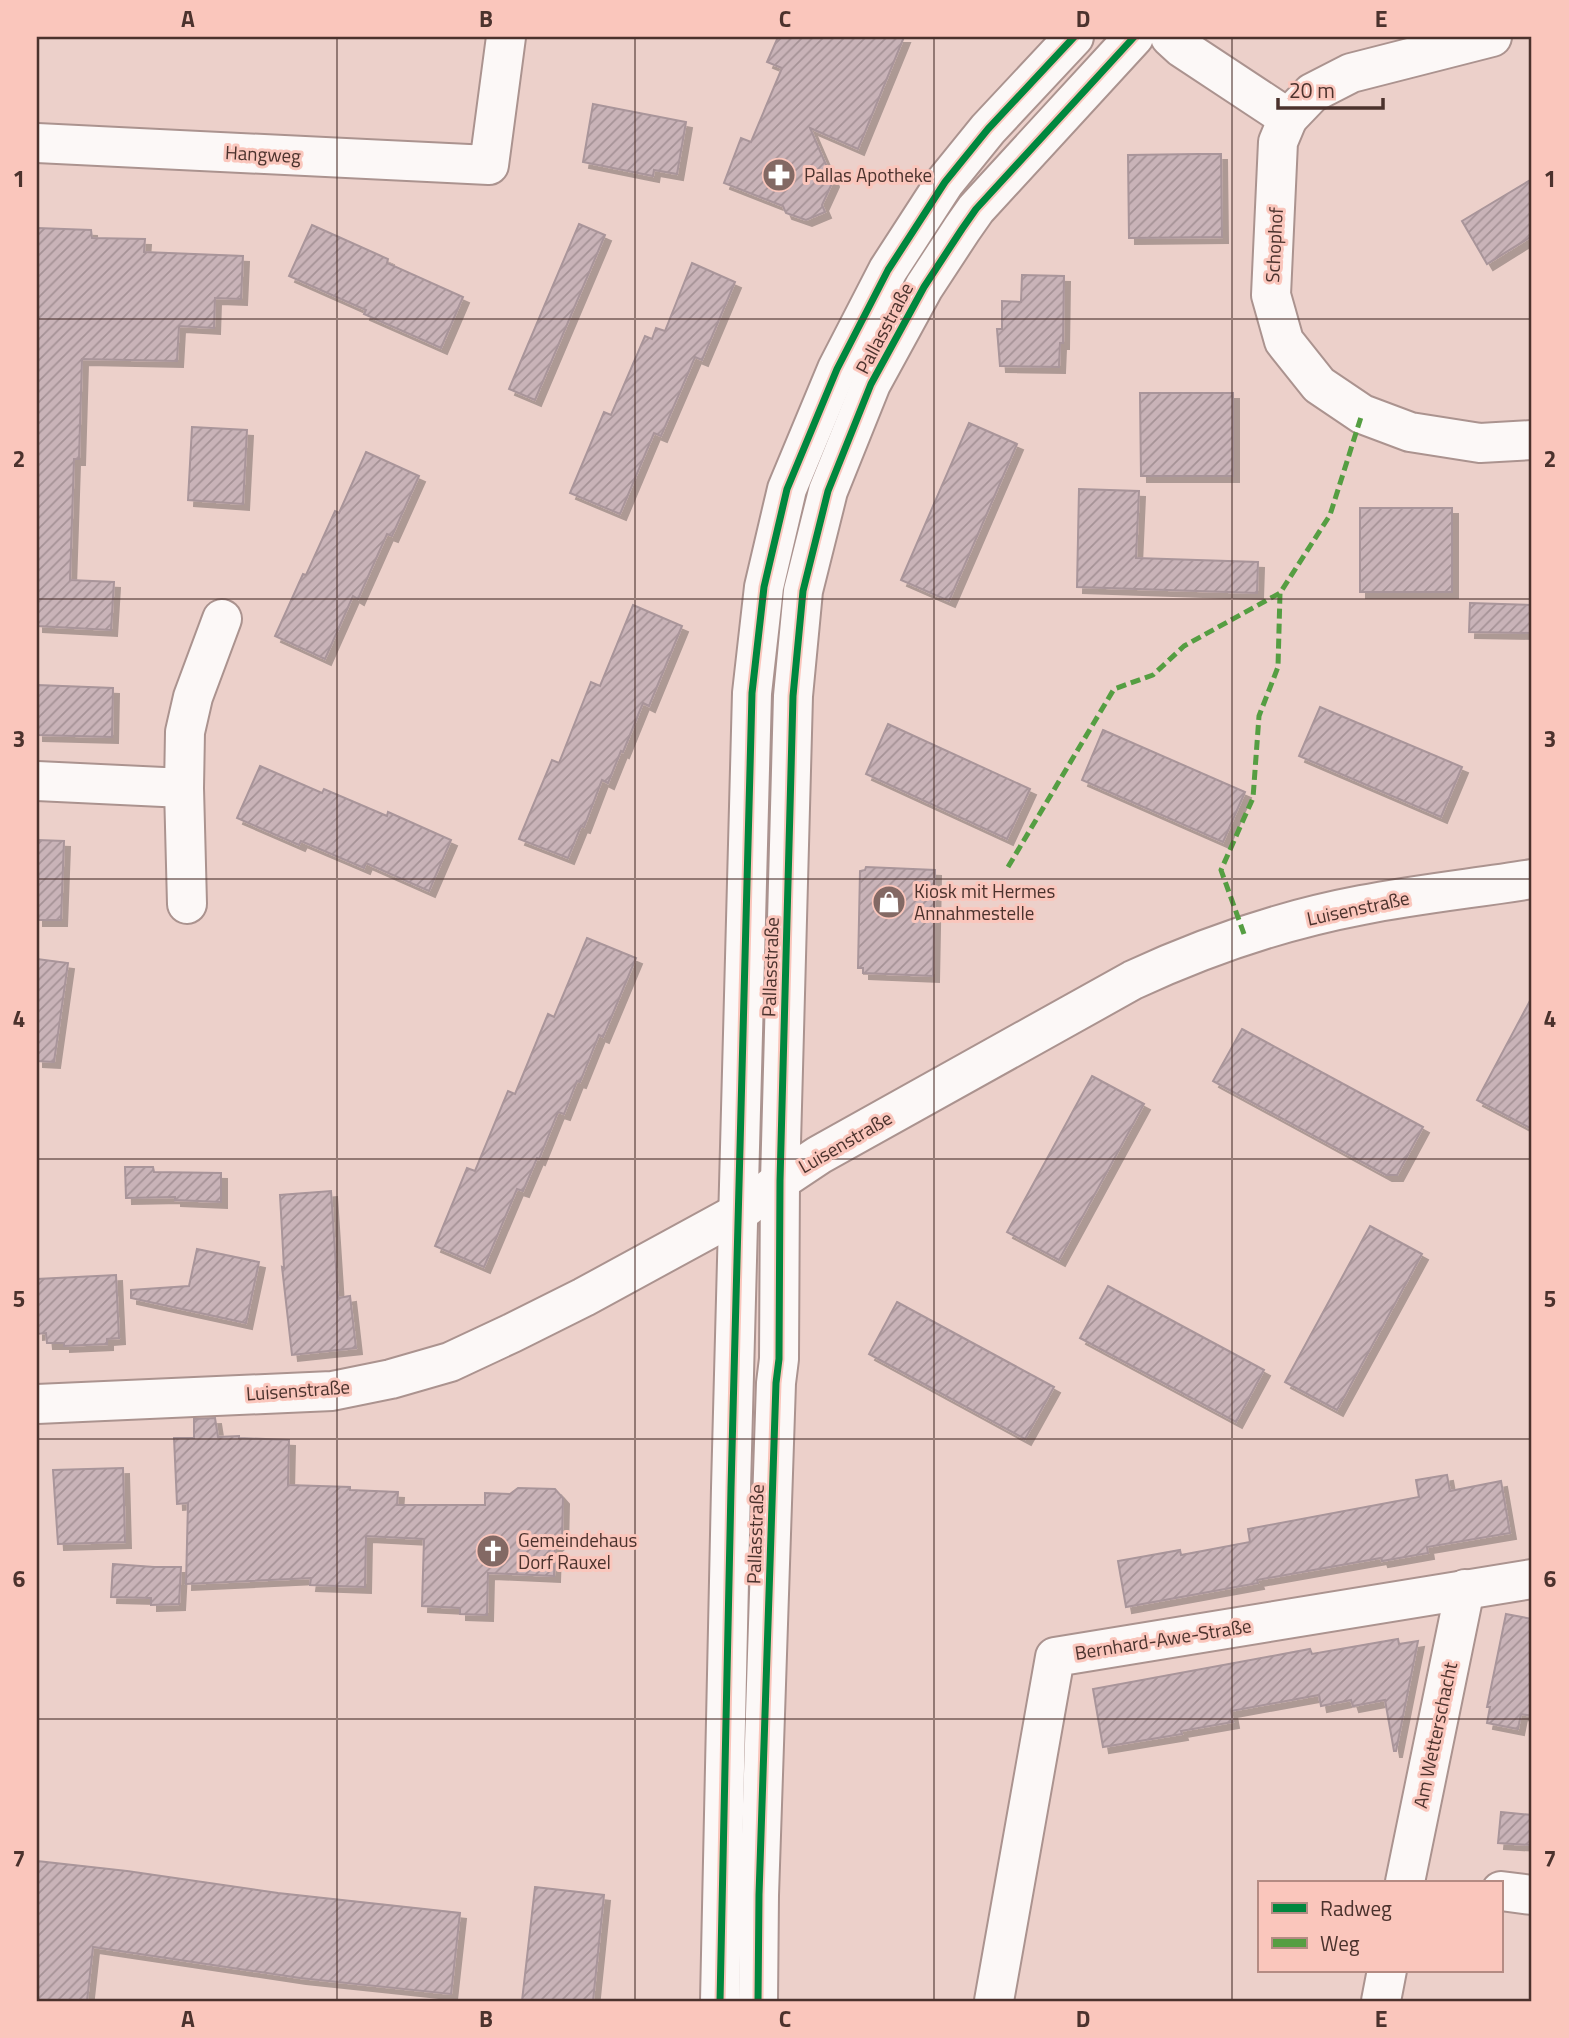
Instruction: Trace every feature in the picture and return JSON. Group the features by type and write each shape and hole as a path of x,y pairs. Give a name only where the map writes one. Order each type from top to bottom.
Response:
{"street":[{"name":"Hangweg","path":"37,143 489,165 506,37"},
{"name":"Pallasstraße","path":"720,2001 752,693 764,587 787,489 837,369 888,270 945,183 988,129 1074,37"},
{"name":"Pallasstraße","path":"758,2001 759,1895 776,1383 779,1359 780,1181 793,696 803,591 828,491 871,384 924,287 976,209 1135,37"},
{"path":"1170,37 1182,48 1288,118"},
{"name":"Schophof","path":"1492,37 1351,73 1312,93 1288,118 1278,142 1271,295 1284,341 1319,385 1362,414 1410,432 1480,443 1532,440"},
{"path":"187,904 185,732 193,697 222,619"},
{"path":"37,781 184,788"},
{"name":"Luisenstraße","path":"37,1404 331,1391 391,1379 450,1362 584,1297 740,1212 819,1154 1133,980 1174,961 1244,934 1361,905 1532,879"},
{"name":"Bernhard-Awe-Straße","path":"993,2001 1055,1657 1532,1579"},
{"name":"Am Wetterschacht","path":"1405,1881 1465,1588"},
{"path":"1502,1892 1532,1895"},
{"path":"1381,2001 1387,1972"}],"building":[{"path":"778,37 904,37 858,149 810,128 833,181 822,205 825,212 806,220 786,213 783,206 724,183 741,138 751,142 782,68 767,62"},
{"path":"593,104 686,122 677,174 654,170 653,176 583,162"},
{"path":"1221,154 1222,237 1129,238 1128,155"},
{"path":"1532,179 1532,236 1487,264 1462,221"},
{"path":"579,224 605,235 535,400 509,389"},
{"path":"312,225 463,297 441,348 364,314 366,310 289,276"},
{"path":"37,228 91,230 92,238 145,239 144,252 243,256 241,299 215,298 214,328 179,326 177,361 82,359 79,459 74,459 70,580 114,582 111,630 37,626"},
{"path":"692,263 735,282 702,360 695,357 661,436 654,433 620,514 570,493 604,412 611,415 645,336 652,339 656,328 665,331"},
{"path":"1022,275 1064,276 1063,343 1060,343 1059,367 1000,366 997,329 1002,329 1002,301 1021,302"},
{"path":"1140,393 1233,393 1233,476 1141,476"},
{"path":"969,423 1017,444 949,601 901,580"},
{"path":"192,427 247,430 243,504 188,500"},
{"path":"366,452 419,476 392,536 387,534 358,599 353,596 325,659 275,636 335,511 339,513"},
{"path":"1079,489 1139,491 1136,558 1258,562 1257,593 1077,587"},
{"path":"1360,508 1452,508 1452,592 1360,592"},
{"path":"1470,603 1532,605 1532,633 1469,632"},
{"path":"633,605 682,626 649,706 643,703 608,783 602,780 584,827 581,826 568,858 519,839 552,760 559,763 591,682 600,686"},
{"path":"37,685 113,688 112,737 37,735"},
{"path":"1320,707 1462,767 1441,817 1299,756"},
{"path":"888,724 1030,789 1007,839 866,774"},
{"path":"1103,730 1245,792 1223,842 1082,780"},
{"path":"260,766 322,793 324,789 387,816 388,812 451,840 429,891 366,863 364,868 301,841 299,845 237,818"},
{"path":"37,840 64,841 61,920 37,920"},
{"path":"866,867 935,870 933,976 863,973 863,968 858,968 860,871"},
{"path":"587,938 636,958 603,1037 599,1035 564,1114 558,1112 523,1191 517,1189 484,1267 435,1246 467,1168 475,1171 508,1091 515,1094 548,1014 554,1017"},
{"path":"37,959 68,963 54,1062 37,1061"},
{"path":"1532,997 1532,1129 1477,1100"},
{"path":"1242,1029 1423,1127 1397,1175 1386,1175 1213,1081"},
{"path":"1092,1076 1144,1104 1059,1260 1007,1232"},
{"path":"125,1167 153,1167 154,1172 221,1173 221,1202 175,1200 175,1197 126,1198"},
{"path":"331,1191 338,1298 350,1296 356,1348 292,1355 282,1267 284,1268 280,1195"},
{"path":"1370,1226 1422,1254 1337,1410 1285,1382"},
{"path":"197,1249 259,1262 246,1323 131,1298 131,1290 189,1286"},
{"path":"116,1275 119,1338 107,1339 107,1344 64,1346 64,1343 47,1343 46,1333 37,1334 37,1279"},
{"path":"1108,1286 1264,1370 1236,1422 1080,1338"},
{"path":"897,1302 1054,1387 1025,1439 869,1354"},
{"path":"215,1418 218,1437 289,1440 288,1485 398,1492 397,1505 485,1505 485,1493 510,1494 518,1488 555,1489 563,1498 562,1540 555,1546 554,1576 488,1573 487,1615 460,1614 460,1608 422,1606 424,1539 366,1536 365,1587 310,1585 311,1578 186,1584 188,1503 177,1504 174,1438 194,1438 194,1419"},
{"path":"123,1468 125,1542 58,1544 53,1470"},
{"path":"1447,1475 1450,1491 1501,1481 1510,1533 1427,1547 1428,1553 1382,1561 1381,1558 1257,1580 1258,1583 1126,1607 1118,1561 1180,1550 1181,1555 1250,1542 1248,1529 1419,1497 1416,1480"},
{"path":"113,1564 181,1567 179,1604 151,1605 151,1598 111,1597"},
{"path":"1506,1614 1532,1619 1532,1716 1521,1714 1518,1729 1487,1723 1490,1707 1487,1707"},
{"path":"1398,1639 1399,1644 1418,1641 1396,1751 1385,1700 1353,1706 1351,1700 1321,1706 1319,1695 1231,1711 1233,1722 1181,1731 1182,1734 1103,1747 1093,1689 1310,1649 1312,1654"},
{"path":"1501,1812 1532,1815 1532,1845 1498,1843"},
{"path":"37,1861 278,1893 460,1913 451,1994 300,1978 93,1947 87,2001 37,2001"},
{"path":"535,1887 604,1895 593,2001 522,2001"}],"marked path":[{"path":"1244,934 1221,870 1253,798 1259,716 1278,667 1280,593 1330,515 1362,414"},
{"path":"1008,867 1114,689 1153,675 1184,646 1280,593"}],"cycle path":[{"path":"720,2001 752,693 764,587 787,489 837,369 888,270 945,182 988,129 1074,37"},
{"path":"758,2001 759,1895 776,1383 779,1359 780,1181 793,696 803,591 828,491 871,384 924,287 976,209 1134,37"}],"place":[{"name":"Pallas Apotheke","path":"779,175"},
{"name":"Kiosk mit Hermes Annahmestelle","path":"889,902"},
{"name":"Gemeindehaus Dorf Rauxel","path":"493,1551"}]}
